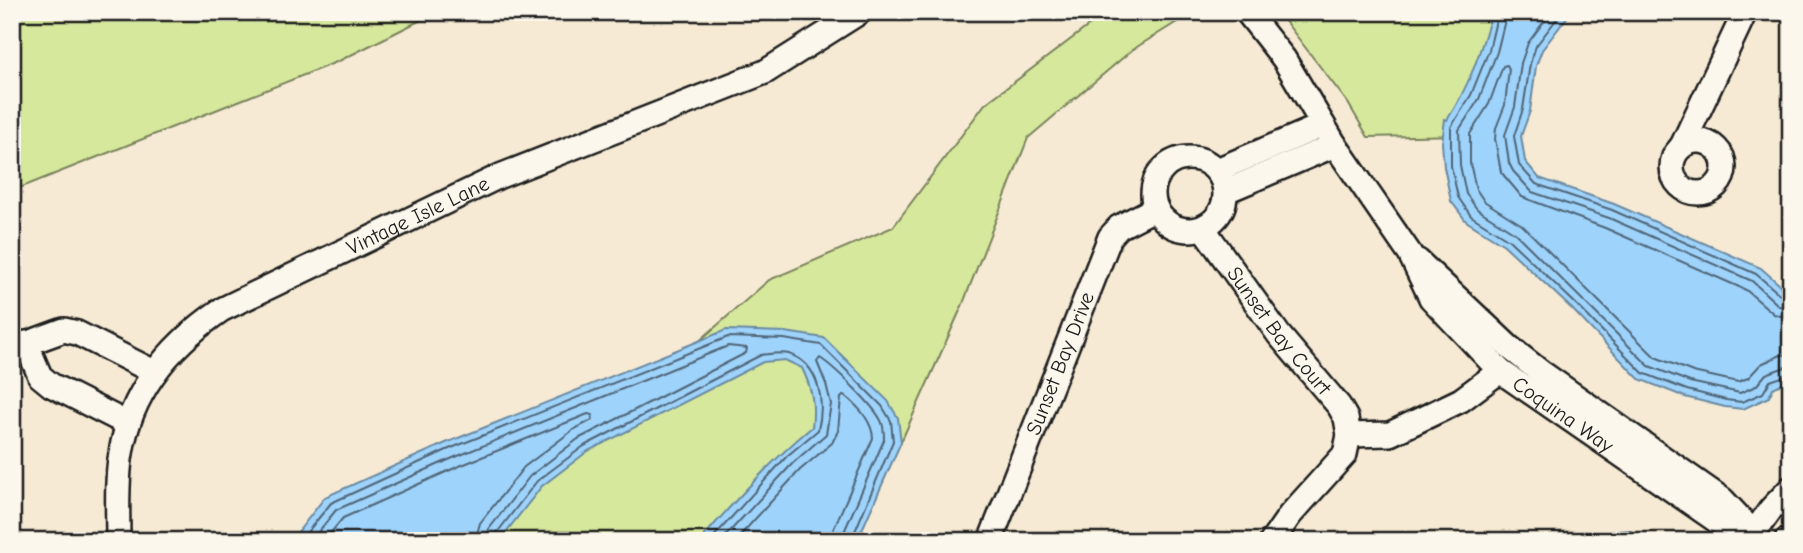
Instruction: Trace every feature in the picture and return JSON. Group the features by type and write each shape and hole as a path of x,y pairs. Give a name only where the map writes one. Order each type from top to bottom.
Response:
{"street":[{"name":"Vintage Isle Lane","path":"118,541 119,472 128,424 139,397 154,372 174,346 196,327 221,310 500,176 765,72 860,12"},
{"name":"Coquina Way","path":"1247,12 1284,59 1335,145 1410,254 1431,298 1500,371 1720,523 1756,538"},
{"path":"1682,146 1745,12"},
{"path":"1221,180 1323,125"},
{"path":"1221,180 1335,145"},
{"path":"1196,158 1221,180 1225,203 1221,213 1203,228 1191,231 1178,229 1167,223 1156,208 1153,191 1156,179 1173,162 1196,158"},
{"name":"Sunset Bay Drive","path":"990,541 1110,237 1119,227 1156,208"},
{"name":"Sunset Bay Court","path":"1203,228 1279,335 1339,406 1346,418 1349,435"},
{"name":"Coquina Way","path":"1410,254 1509,347 1723,500 1756,538"},
{"path":"128,424 51,385 40,376 19,346 64,330 77,333 154,372"},
{"path":"1272,541 1290,515 1345,454 1349,435 1390,434 1461,400 1500,371"},
{"path":"1756,538 1771,509 1791,488"},
{"path":"1786,541 1791,537"}],"green space":[{"path":"12,12 437,12 339,61 12,191"},
{"path":"1107,12 1193,12 1132,50 1028,138 962,306 901,442 739,526 731,541 483,541 609,420 769,280 893,227 985,104"},
{"path":"1278,12 1519,12 1460,135 1368,137 1348,103"}],"water":[{"path":"1492,12 1571,12 1542,50 1536,66 1530,111 1521,136 1525,161 1539,178 1614,204 1761,268 1791,295 1791,379 1773,388 1769,397 1743,409 1725,407 1685,397 1639,379 1572,309 1504,245 1466,221 1451,201 1442,143 1445,119 1447,120 1455,107 1468,81"},
{"path":"726,330 785,332 824,338 888,401 898,418 901,442 857,541 700,541 754,481 812,427 813,404 802,368 785,360 763,362 588,451 542,486 499,541 291,541 325,497 446,443"},
{"path":"1630,530 1635,541 1594,541 1608,532"}]}
